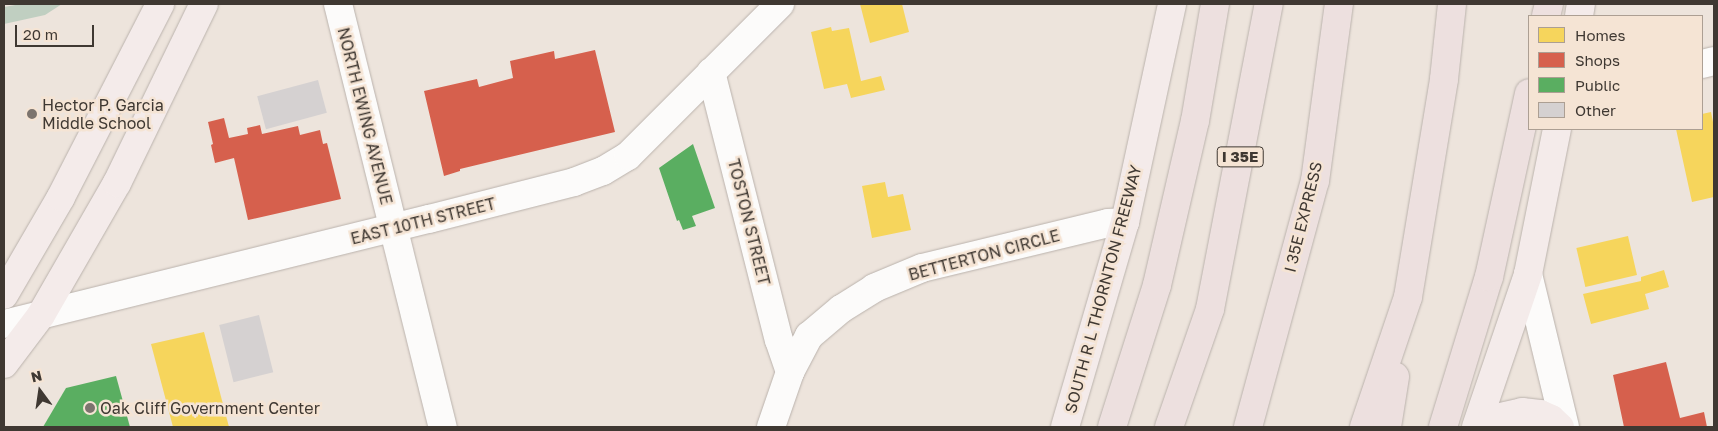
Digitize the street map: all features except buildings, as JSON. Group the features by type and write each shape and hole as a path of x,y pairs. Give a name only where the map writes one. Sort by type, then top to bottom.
{"highway":[{"path":"1112,427 1157,284 1195,121 1215,4"},
{"name":"I 35E","path":"1169,427 1210,309 1270,4"},
{"name":"I 35E EXPRESS","path":"1248,427 1315,181 1339,4"},
{"path":"1387,427 1444,79 1452,4"},
{"path":"1443,427 1489,277 1528,98"},
{"path":"1364,427 1408,297"}],"main road":[{"name":"SOUTH R L THORNTON FREEWAY","path":"1065,427 1125,222 1172,4"},
{"path":"4,295 61,196 158,8 198,15 117,183 40,315 4,364"},
{"path":"1476,427 1528,274 1558,130"},
{"path":"1482,427 1492,418 1522,412 1540,414 1551,419 1560,427"}],"street":[{"name":"NORTH EWING AVENUE","path":"338,4 443,427"},
{"name":"EAST 10TH STREET","path":"4,324 574,182 603,171 628,156 780,4"},
{"name":"TOSTON STREET","path":"711,72 780,340 790,372"},
{"name":"BETTERTON CIRCLE","path":"771,427 790,372 809,336 840,309 874,288 922,268 1108,223 1125,222"},
{"path":"1528,274 1564,427"}],"green space":[{"path":"21,4 62,4 45,15 4,24 4,7"}],"place":[{"name":"Hector P. Garcia Middle School","path":"32,114"},
{"name":"Oak Cliff Government Center","path":"90,408"}]}
